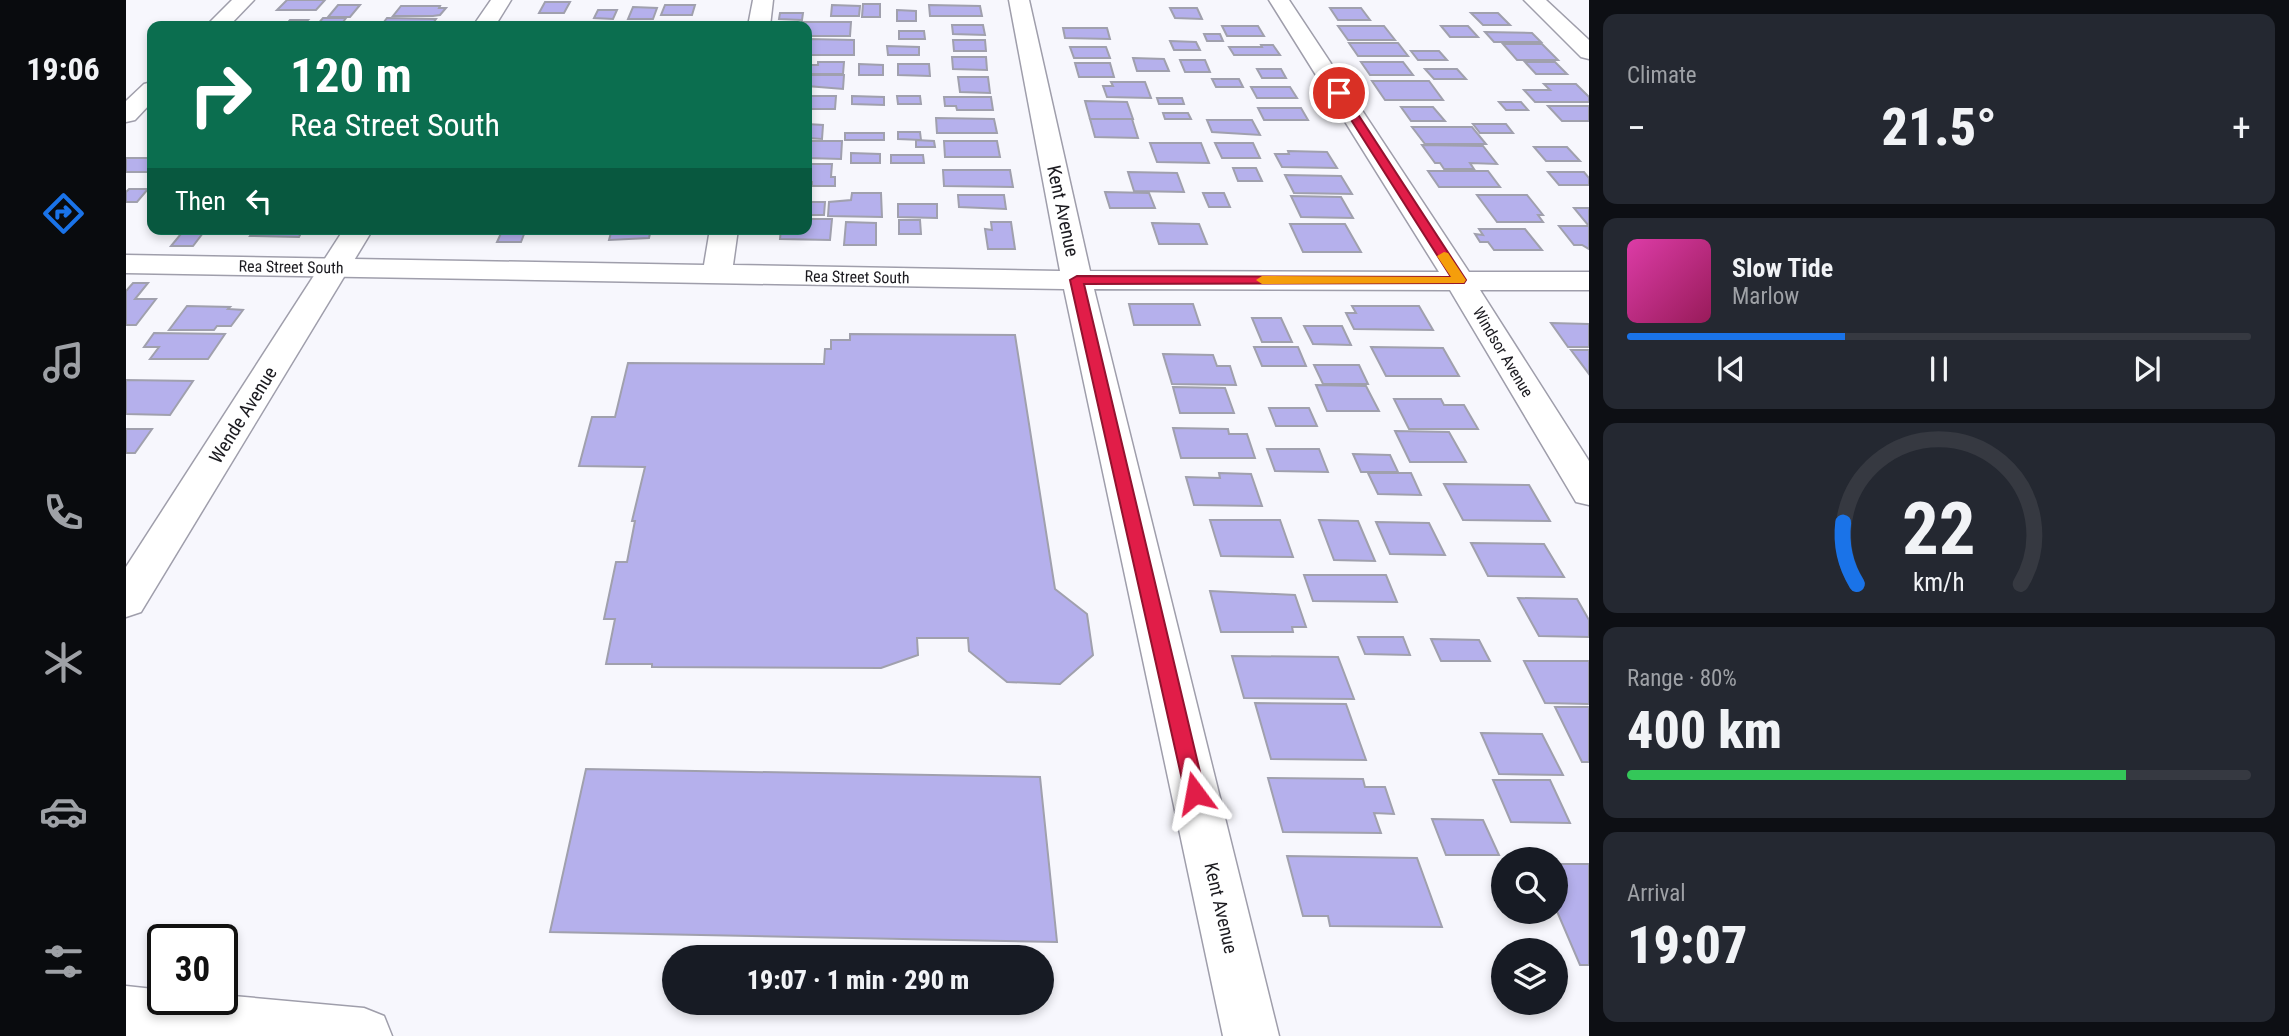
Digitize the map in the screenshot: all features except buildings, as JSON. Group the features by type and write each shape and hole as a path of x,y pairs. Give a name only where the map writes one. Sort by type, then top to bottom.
{"street":[{"path":"222,21 244,0"},
{"path":"487,21 500,0"},
{"path":"760,21 763,0"},
{"name":"Kent Avenue","path":"1019,0 1077,280 1251,1036"},
{"name":"Windsor Avenue","path":"1279,0 1459,280 1589,492"},
{"path":"1534,0 1589,52"},
{"path":"126,115 147,94"},
{"name":"Wende Avenue","path":"126,600 355,235"},
{"path":"717,275 723,235"},
{"name":"Rea Street South","path":"126,264 1077,280 1589,281"},
{"path":"126,1014 365,1036"}],"slow traffic":[{"path":"1262,280 1459,280 1444,256"}],"route":[{"path":"1195,793 1077,280 1459,280 1339,93"}]}
